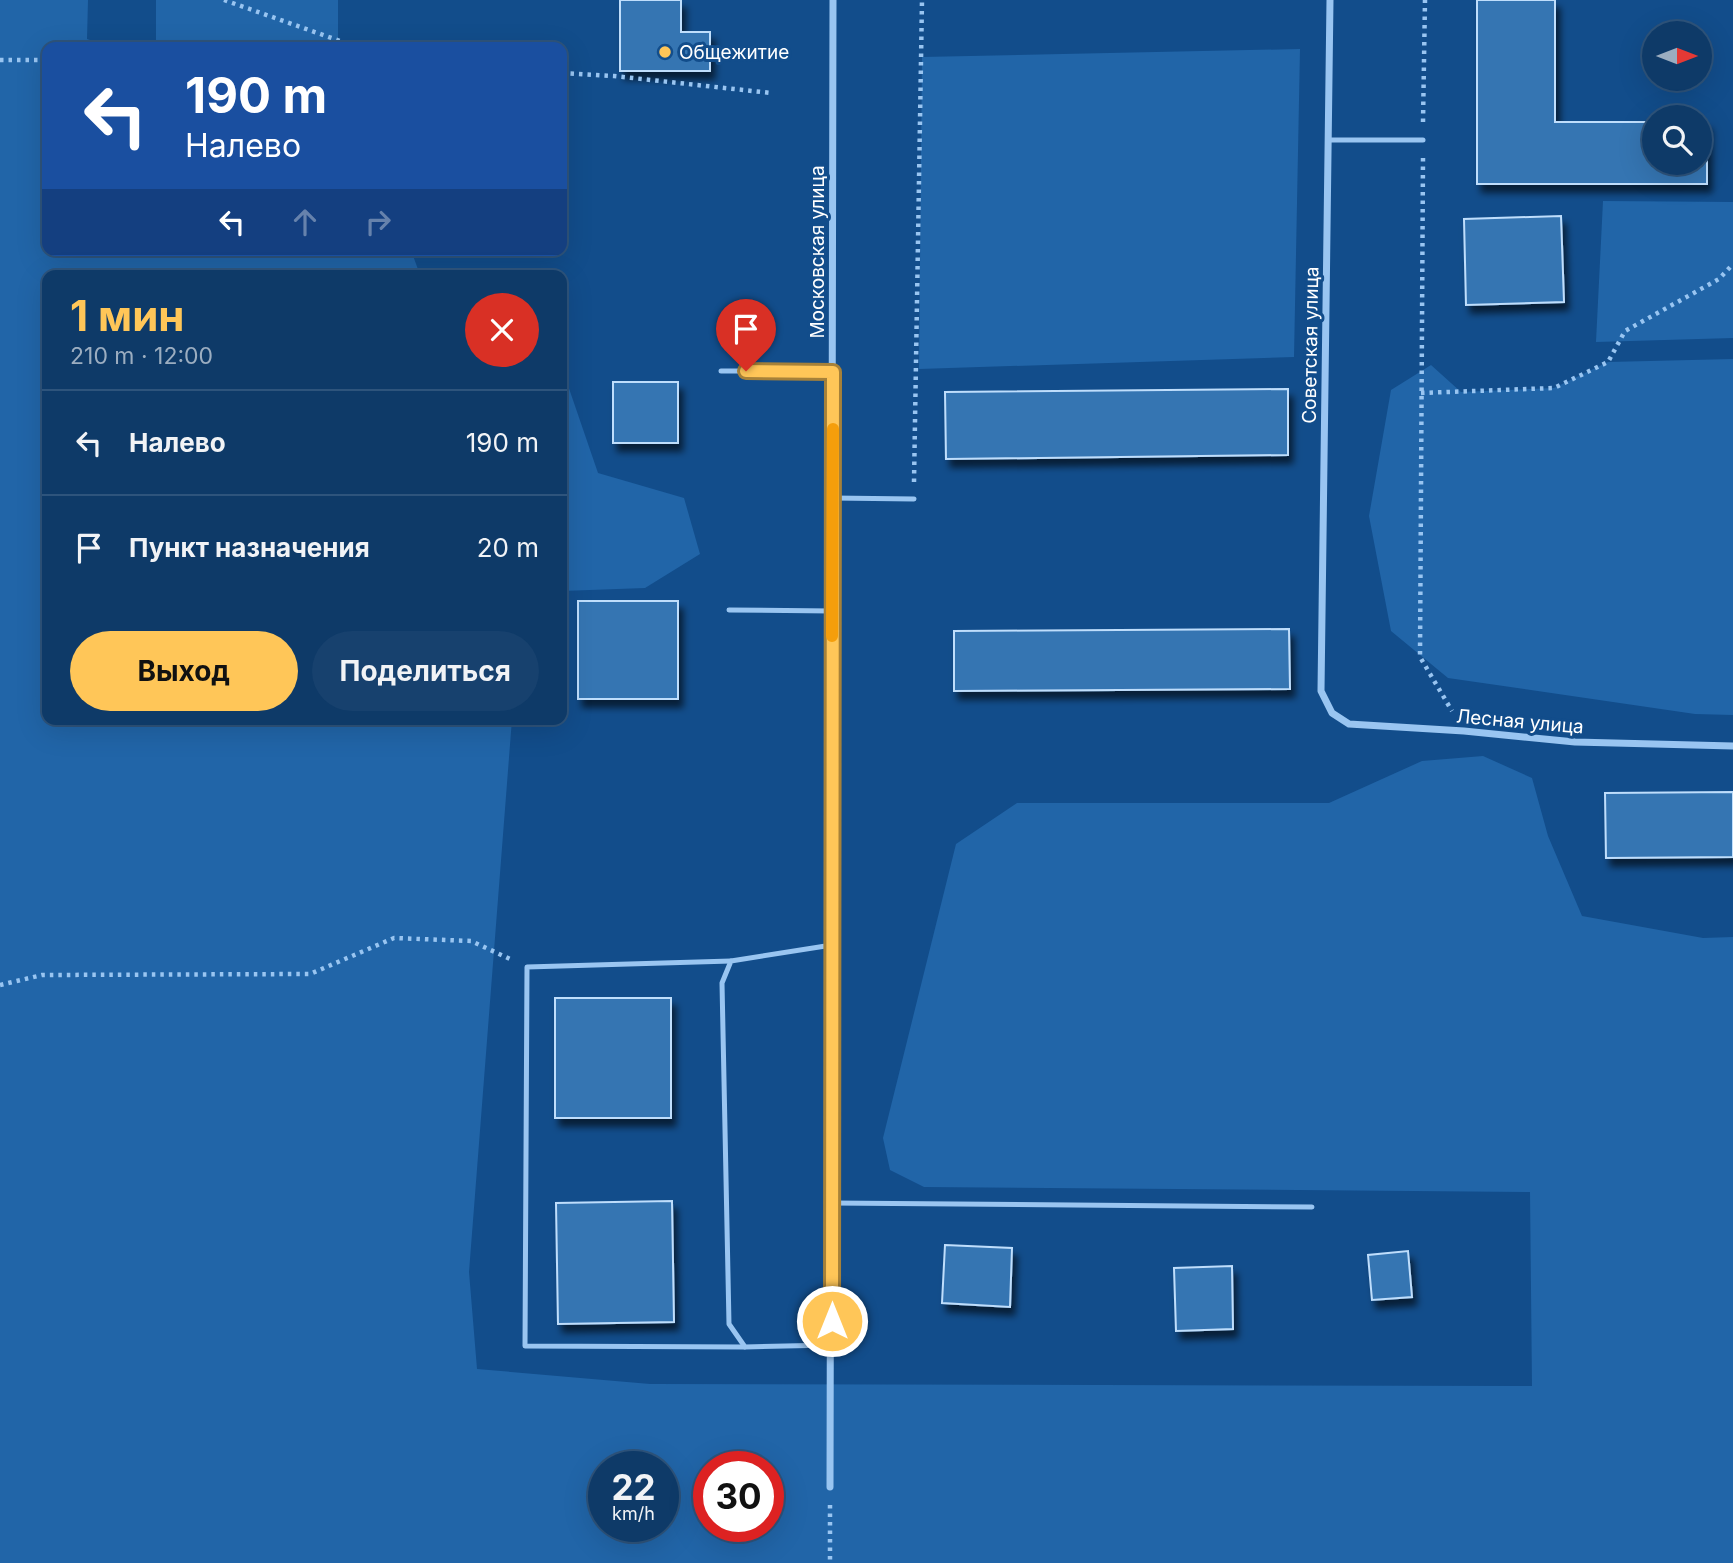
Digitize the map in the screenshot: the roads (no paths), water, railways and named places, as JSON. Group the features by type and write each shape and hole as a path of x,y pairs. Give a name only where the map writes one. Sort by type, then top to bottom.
{"street":[{"name":"Московская улица","path":"830,1487 834,0"},
{"name":"Советская улица","path":"1321,691 1330,0"},
{"name":"Лесная улица","path":"1321,691 1332,713 1349,724 1464,731 1575,742 1733,746"}],"lane":[{"path":"1329,140 1423,140"},
{"path":"721,370 833,372"},
{"path":"833,498 914,499"},
{"path":"729,610 832,611"},
{"path":"832,945 731,961 527,967 525,1346 832,1345"},
{"path":"731,961 722,984 729,1324 745,1347"},
{"path":"832,1203 1312,1208"}],"place":[{"name":"Общежитие","path":"665,52"}]}
